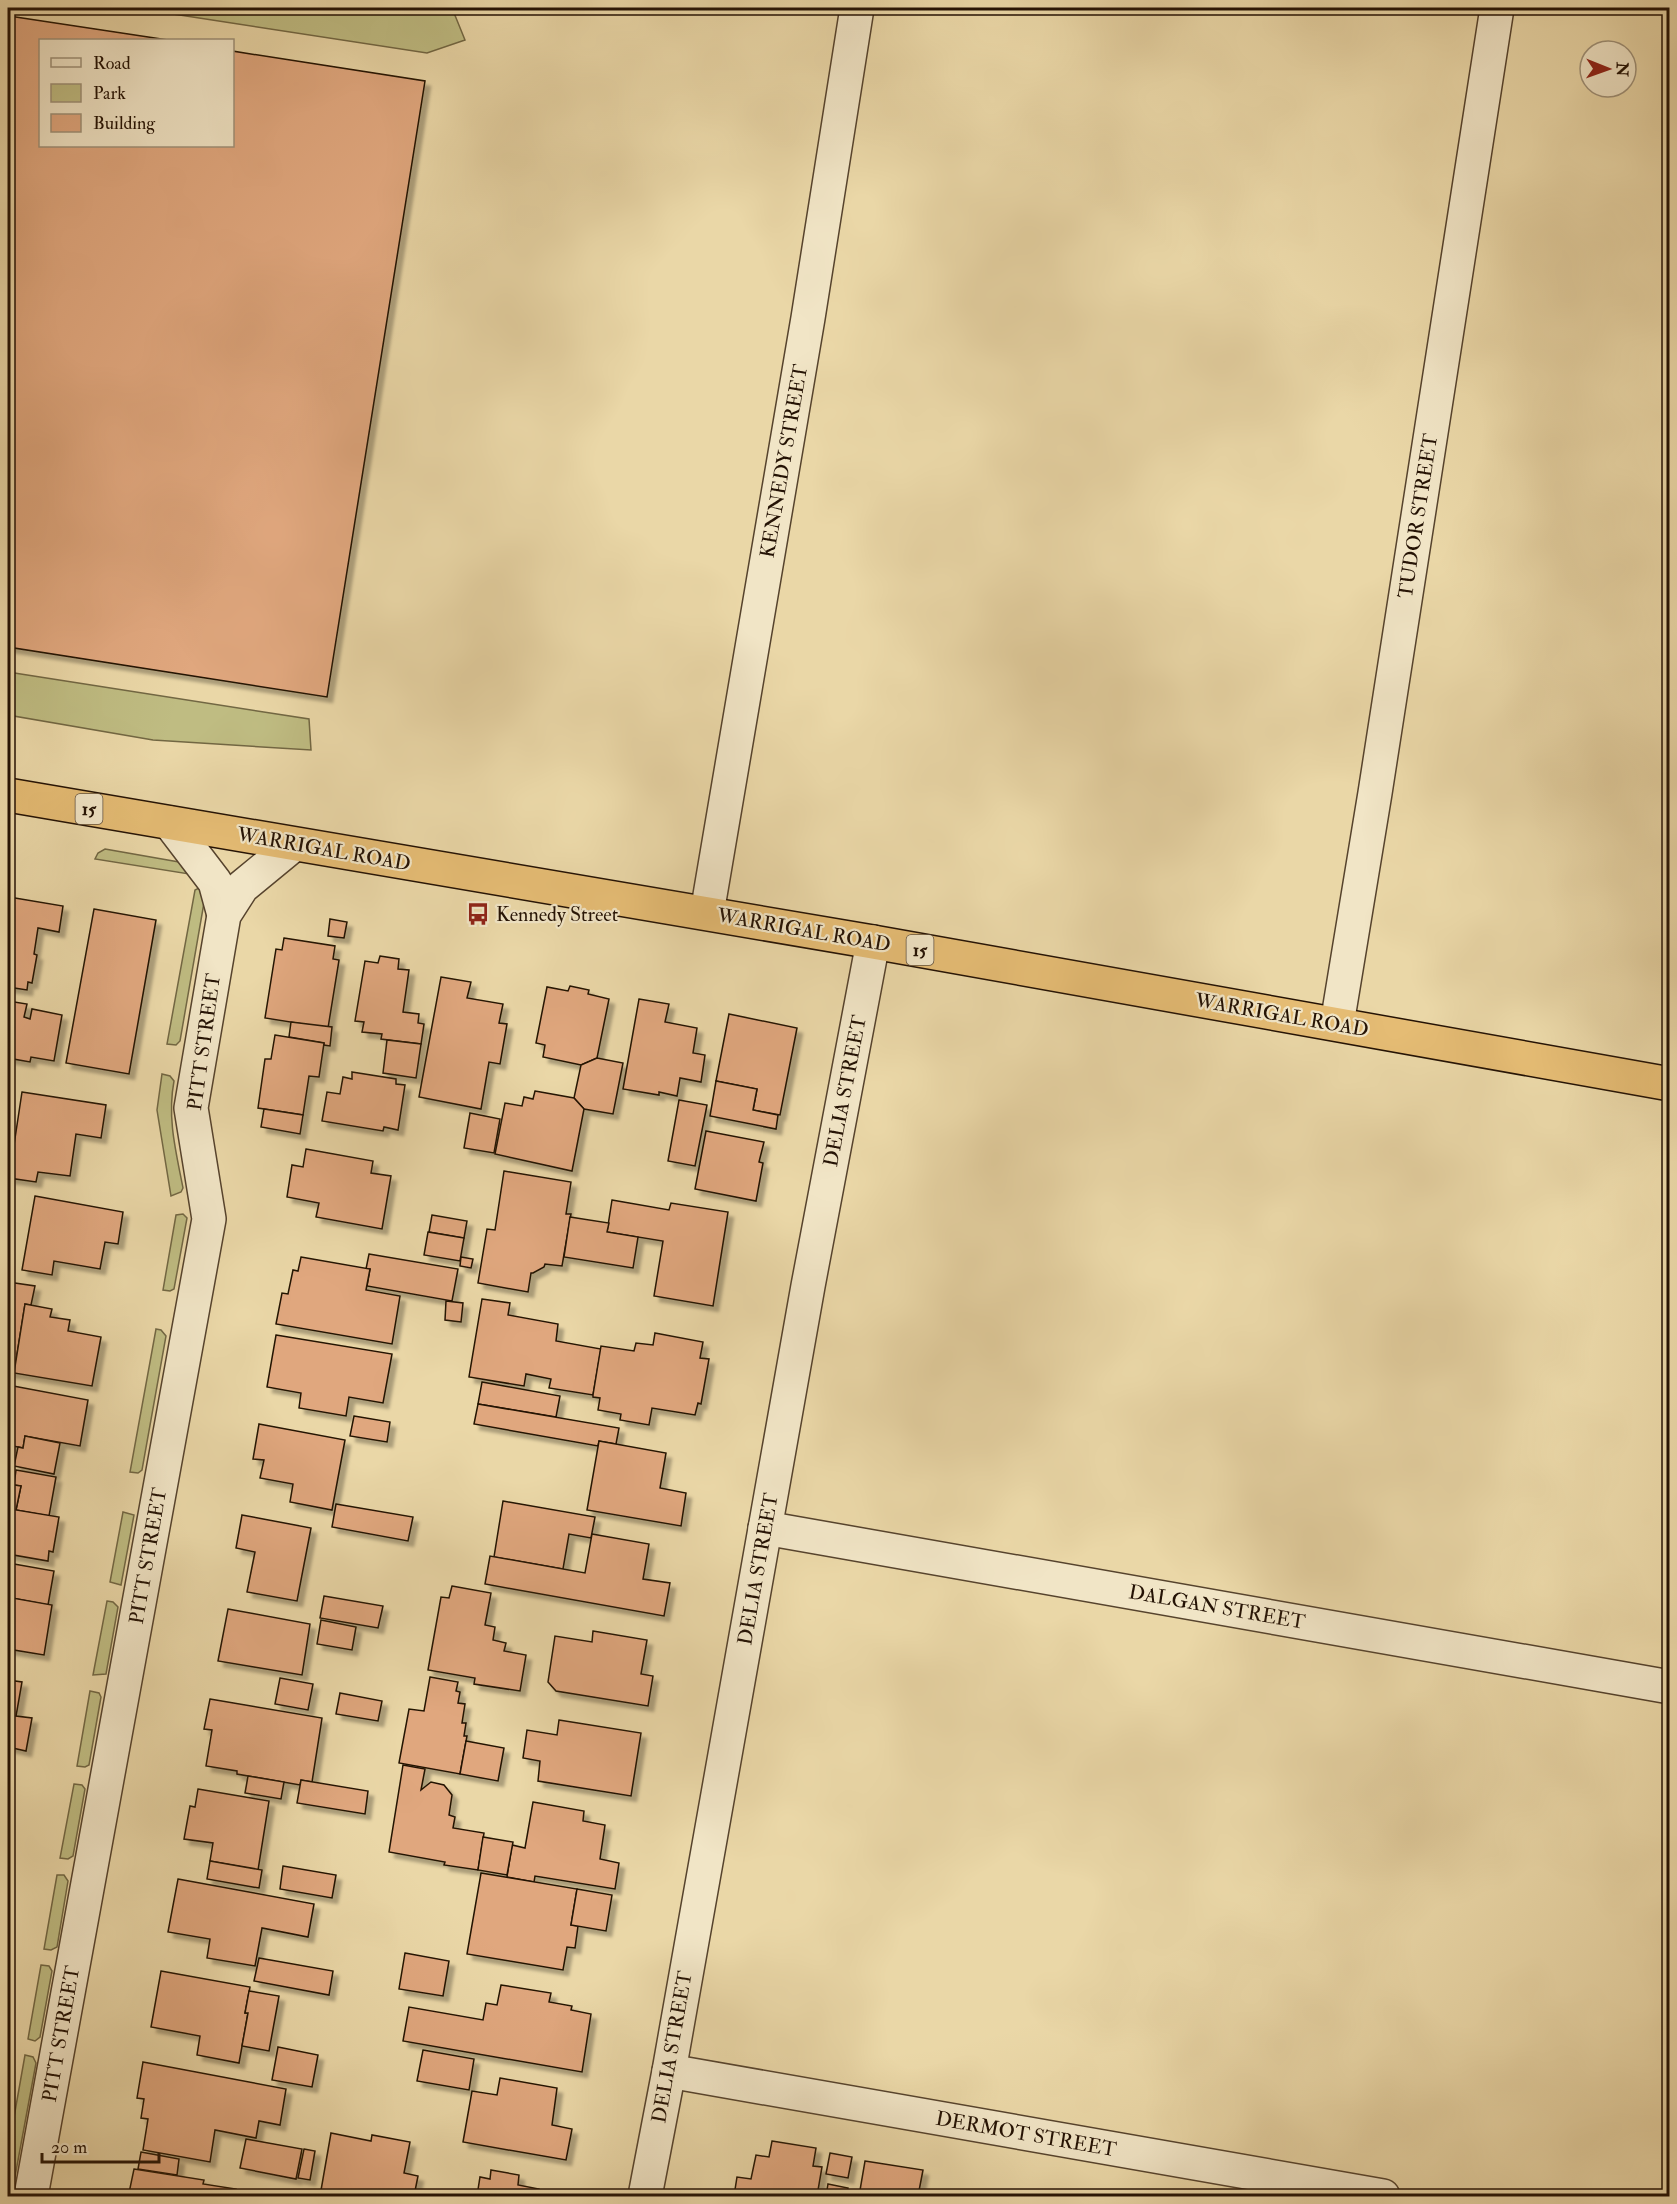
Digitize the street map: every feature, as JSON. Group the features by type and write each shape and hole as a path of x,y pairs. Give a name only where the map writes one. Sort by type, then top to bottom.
{"highway":[{"name":"WARRIGAL ROAD","path":"8,795 873,942 1670,1084"}],"street":[{"name":"KENNEDY STREET","path":"707,914 808,318 857,8"},
{"name":"TUDOR STREET","path":"1337,1024 1497,8"},
{"name":"PITT STREET","path":"170,823 214,882 224,915"},
{"name":"PITT STREET","path":"31,2196 209,1219 190,1108 224,915 242,887 293,845"},
{"name":"DELIA STREET","path":"645,2196 808,1286 873,942"},
{"name":"DALGAN STREET","path":"765,1527 1670,1687"},
{"name":"DERMOT STREET","path":"669,2071 1383,2196"}],"green space":[{"path":"134,8 452,8 465,40 427,53"},
{"path":"8,672 309,719 311,750 153,740 8,715"},
{"path":"105,849 179,862 190,869 189,874 95,859 98,853"},
{"path":"203,886 205,897 180,1041 176,1045 167,1044 195,890"},
{"path":"162,1074 170,1076 174,1081 172,1122 183,1188 181,1192 171,1196 157,1110"},
{"path":"183,1214 187,1218 174,1289 163,1290 176,1215"},
{"path":"156,1329 161,1330 166,1336 142,1470 138,1473 130,1472"},
{"path":"123,1512 134,1515 121,1585 110,1582"},
{"path":"107,1601 113,1602 118,1607 106,1674 93,1675"},
{"path":"90,1691 99,1693 101,1697 89,1765 85,1767 77,1766"},
{"path":"74,1784 82,1785 85,1789 73,1856 68,1859 60,1858"},
{"path":"57,1875 64,1875 68,1881 57,1947 51,1950 44,1949"},
{"path":"41,1965 49,1966 52,1971 40,2037 35,2041 28,2039"},
{"path":"25,2055 33,2057 36,2063 14,2182 8,2184 8,2151"}],"building":[{"path":"9,16 161,39 39,39 39,147 234,147 234,51 425,81 327,697 8,647"},
{"path":"9,897 63,906 59,932 38,928 34,954 37,955 32,983 28,982 27,990 8,987"},
{"path":"94,909 156,920 129,1074 66,1063"},
{"path":"330,919 347,922 344,938 328,936"},
{"path":"284,938 335,946 333,959 339,960 328,1028 265,1018 276,949 282,950"},
{"path":"380,956 399,959 398,969 409,970 403,1012 419,1014 418,1023 424,1024 421,1044 381,1039 382,1034 362,1032 364,1022 355,1021 365,961 378,963"},
{"path":"441,977 471,982 467,998 503,1004 499,1023 507,1024 500,1064 489,1062 481,1109 419,1097"},
{"path":"570,986 589,990 588,994 609,999 597,1058 581,1065 543,1057 545,1045 536,1043 547,987 568,991"},
{"path":"639,999 669,1004 665,1022 697,1028 693,1053 705,1055 701,1082 680,1078 677,1096 623,1089"},
{"path":"8,1001 27,1004 24,1017 30,1019 32,1009 62,1015 54,1061 31,1057 30,1062 8,1058"},
{"path":"729,1014 797,1028 780,1115 753,1110 757,1089 716,1081"},
{"path":"291,1022 332,1027 330,1046 289,1037"},
{"path":"275,1035 324,1043 319,1077 309,1076 303,1115 258,1108 265,1059 271,1059"},
{"path":"387,1040 421,1044 416,1078 383,1073"},
{"path":"597,1058 623,1063 613,1114 584,1109 574,1098 581,1065"},
{"path":"352,1072 396,1079 396,1084 405,1085 398,1130 384,1127 383,1131 322,1121 327,1092 340,1094 343,1077 352,1079"},
{"path":"716,1081 757,1089 753,1110 778,1115 776,1129 710,1116"},
{"path":"535,1091 574,1098 584,1109 572,1171 495,1154 505,1103 522,1106 524,1097 533,1099"},
{"path":"22,1092 106,1105 101,1138 76,1134 70,1176 38,1172 36,1182 9,1178"},
{"path":"679,1100 707,1105 695,1166 668,1161"},
{"path":"264,1109 303,1115 300,1134 261,1127"},
{"path":"470,1113 500,1119 494,1153 464,1148"},
{"path":"706,1131 764,1142 759,1162 763,1163 756,1201 695,1189"},
{"path":"306,1149 373,1161 371,1173 391,1176 382,1229 316,1217 319,1203 287,1197 292,1165 303,1167"},
{"path":"504,1171 571,1182 566,1214 571,1214 562,1266 545,1264 544,1267 531,1273 528,1292 478,1283 487,1229 495,1230"},
{"path":"35,1196 123,1212 118,1244 105,1242 100,1269 54,1261 52,1275 22,1270"},
{"path":"612,1200 669,1210 671,1203 728,1212 713,1306 654,1296 663,1241 607,1232"},
{"path":"432,1215 467,1221 464,1238 429,1232"},
{"path":"570,1217 609,1223 607,1232 638,1237 633,1268 564,1257"},
{"path":"428,1232 464,1238 460,1261 424,1255"},
{"path":"369,1254 458,1269 452,1301 367,1286 370,1269 366,1269"},
{"path":"301,1257 370,1269 366,1290 400,1296 392,1344 276,1324 282,1293 288,1294 293,1270 298,1271"},
{"path":"461,1257 473,1259 471,1268 460,1266"},
{"path":"8,1282 35,1286 31,1305 25,1304 14,1373 8,1372"},
{"path":"482,1299 510,1303 508,1315 558,1324 556,1341 601,1349 593,1395 549,1388 551,1379 526,1374 524,1386 469,1377"},
{"path":"446,1301 463,1303 461,1322 445,1320"},
{"path":"25,1304 52,1309 50,1317 70,1320 68,1331 101,1337 92,1386 14,1373"},
{"path":"655,1333 703,1342 700,1358 709,1359 701,1404 698,1403 695,1415 652,1408 649,1425 620,1420 621,1414 598,1410 600,1398 593,1397 593,1395 601,1346 634,1351 636,1343 653,1345"},
{"path":"276,1335 392,1354 383,1403 349,1397 346,1416 299,1408 301,1393 267,1387"},
{"path":"482,1382 560,1396 556,1417 478,1404"},
{"path":"8,1385 88,1400 80,1446 25,1436 23,1448 8,1445"},
{"path":"478,1404 619,1428 616,1444 599,1441 598,1446 474,1424"},
{"path":"354,1416 390,1422 387,1442 350,1436"},
{"path":"259,1424 345,1440 332,1510 290,1502 293,1484 260,1478 264,1460 253,1459"},
{"path":"25,1436 60,1443 54,1474 14,1466 18,1447 23,1448"},
{"path":"599,1441 666,1453 660,1488 686,1493 681,1526 587,1510"},
{"path":"16,1470 56,1477 49,1516 16,1510 21,1486 14,1485"},
{"path":"8,1484 21,1486 16,1510 59,1517 53,1552 49,1551 48,1561 8,1554"},
{"path":"503,1501 595,1517 591,1538 569,1534 563,1569 494,1557"},
{"path":"336,1504 413,1517 408,1541 332,1527"},
{"path":"242,1515 311,1528 297,1601 247,1592 255,1552 236,1548"},
{"path":"592,1534 649,1544 643,1579 670,1583 664,1616 485,1584 490,1556 585,1573"},
{"path":"14,1564 54,1571 48,1605 12,1598 14,1589 10,1588"},
{"path":"452,1586 491,1593 485,1625 495,1627 493,1640 506,1643 504,1651 526,1655 520,1691 474,1684 475,1678 428,1670 441,1597 449,1598"},
{"path":"8,1588 14,1589 12,1598 52,1605 44,1655 8,1649"},
{"path":"324,1596 383,1606 378,1628 320,1618"},
{"path":"228,1609 310,1624 302,1675 218,1661"},
{"path":"321,1620 356,1627 352,1650 317,1644"},
{"path":"593,1631 647,1640 641,1674 653,1676 648,1706 556,1691 548,1682 555,1636 592,1642"},
{"path":"430,1677 458,1682 456,1691 460,1692 458,1703 465,1704 462,1723 466,1723 464,1736 467,1736 460,1774 399,1763 409,1709 424,1711"},
{"path":"280,1678 313,1684 308,1710 275,1704"},
{"path":"8,1680 22,1682 16,1716 32,1718 26,1751 8,1747"},
{"path":"340,1693 382,1701 378,1721 336,1714"},
{"path":"210,1699 322,1718 312,1782 301,1780 300,1785 206,1766 212,1730 204,1729"},
{"path":"559,1720 641,1733 631,1796 538,1781 540,1761 523,1758 527,1730 557,1735"},
{"path":"466,1741 504,1748 498,1781 460,1774"},
{"path":"403,1765 425,1769 421,1790 431,1782 444,1785 452,1795 449,1815 455,1817 453,1828 484,1833 478,1870 444,1865 445,1862 389,1852"},
{"path":"248,1776 284,1782 281,1799 245,1793"},
{"path":"301,1780 368,1791 365,1814 297,1803"},
{"path":"198,1789 269,1801 258,1870 210,1861 213,1843 184,1839 190,1806 195,1807"},
{"path":"533,1802 584,1811 583,1821 605,1825 600,1859 619,1863 615,1889 535,1876 534,1882 507,1877 512,1845 525,1848"},
{"path":"483,1837 513,1842 507,1875 478,1870"},
{"path":"210,1861 262,1870 259,1888 207,1879"},
{"path":"283,1866 336,1875 332,1898 280,1889"},
{"path":"481,1873 577,1889 571,1925 578,1926 575,1948 567,1947 563,1970 467,1954"},
{"path":"178,1879 314,1904 308,1937 262,1928 255,1966 207,1958 210,1939 168,1932"},
{"path":"577,1889 612,1895 606,1931 571,1925"},
{"path":"405,1953 449,1961 443,1996 399,1989"},
{"path":"259,1958 333,1971 329,1995 254,1981"},
{"path":"161,1971 250,1987 239,2063 197,2055 200,2036 151,2027"},
{"path":"501,1985 551,1993 549,2002 572,2006 571,2010 591,2014 582,2072 403,2041 409,2007 483,2020 486,2003 497,2005"},
{"path":"249,1991 279,1996 269,2051 242,2046"},
{"path":"278,2047 318,2055 312,2087 272,2080"},
{"path":"423,2050 474,2059 469,2090 417,2081"},
{"path":"143,2062 286,2089 280,2125 259,2121 256,2138 215,2130 210,2162 143,2150 148,2119 141,2118 144,2099 137,2098"},
{"path":"500,2078 557,2088 552,2125 572,2129 566,2160 463,2142 472,2091 497,2095"},
{"path":"331,2133 371,2141 372,2135 410,2142 404,2173 418,2176 414,2196 320,2196"},
{"path":"246,2139 302,2149 296,2179 240,2168"},
{"path":"772,2141 816,2148 813,2166 822,2167 817,2196 734,2196 737,2177 751,2179 756,2155 769,2157"},
{"path":"304,2149 315,2151 310,2180 298,2178"},
{"path":"141,2152 179,2159 177,2175 138,2169"},
{"path":"830,2153 852,2157 848,2178 826,2174"},
{"path":"865,2161 923,2170 918,2196 859,2196"},
{"path":"134,2169 204,2180 203,2184 236,2189 234,2196 123,2196 124,2191 129,2193"},
{"path":"491,2170 519,2175 518,2185 539,2189 538,2196 477,2196 480,2177 490,2179"},
{"path":"828,2184 848,2188 846,2196 826,2196"}],"place":[{"name":"Kennedy Street","path":"478,914"}]}
